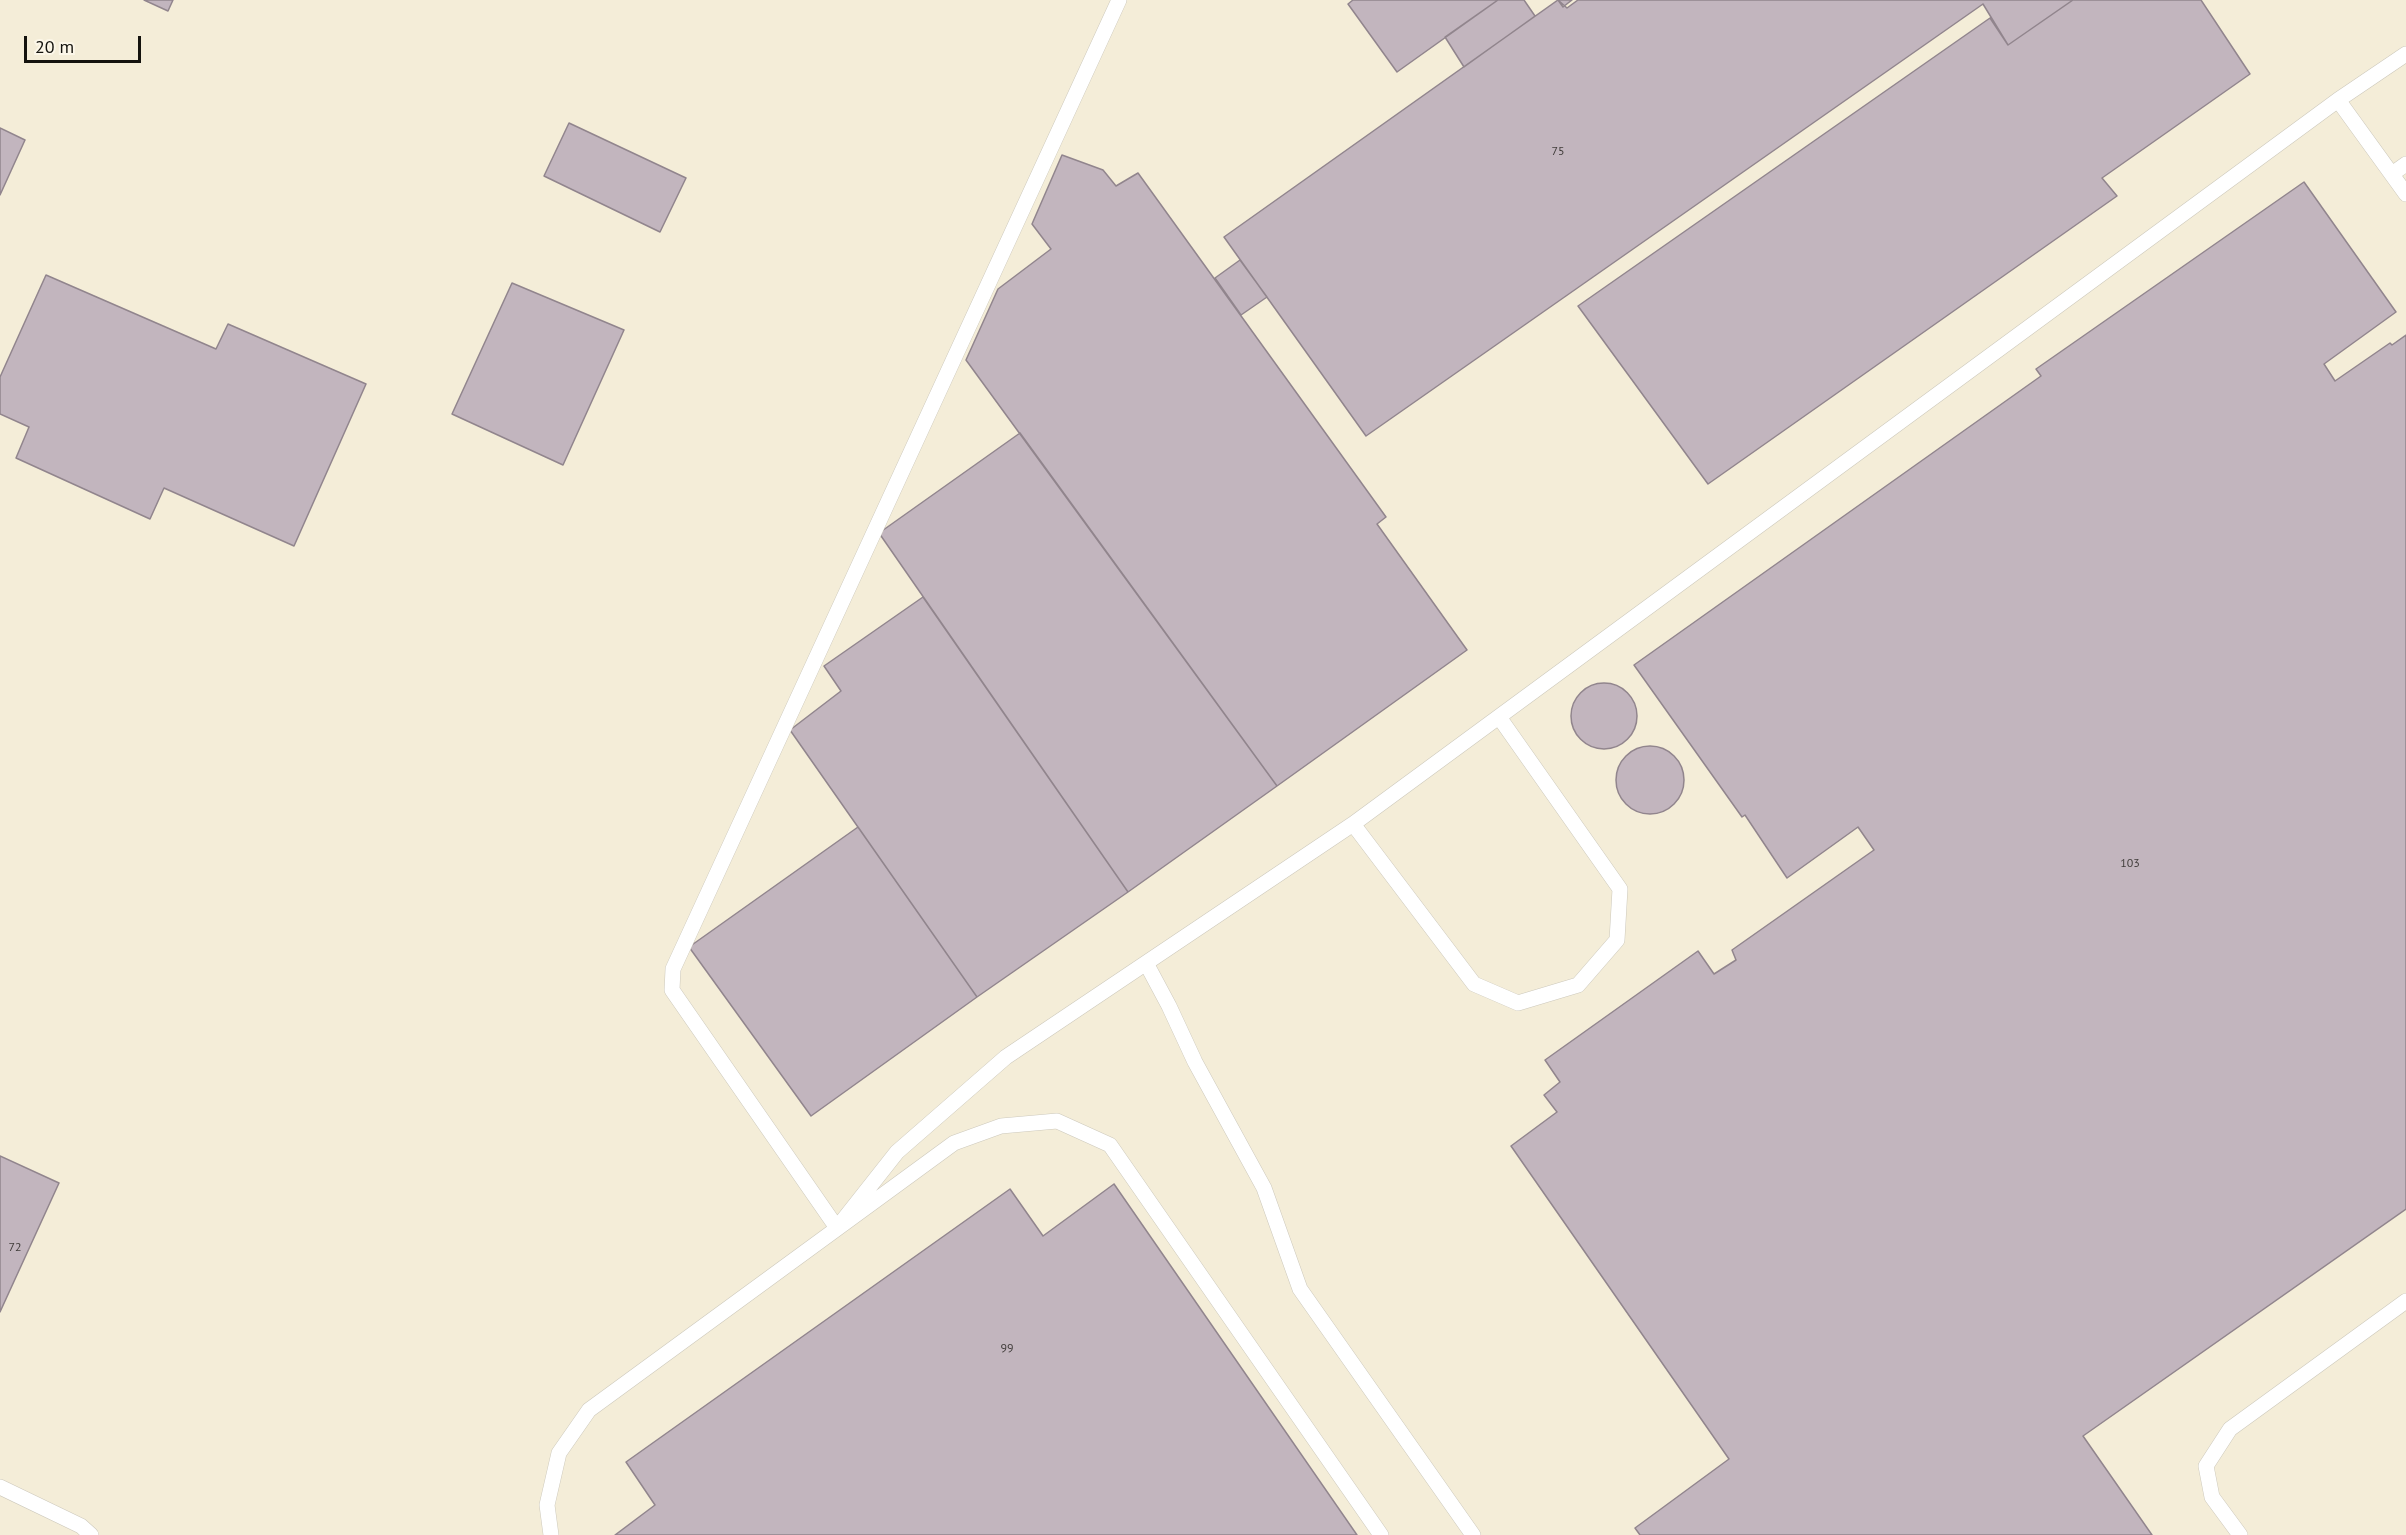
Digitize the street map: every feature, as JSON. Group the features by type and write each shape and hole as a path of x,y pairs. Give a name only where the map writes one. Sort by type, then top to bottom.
{"lane":[{"path":"837,1228 672,990 673,969 1119,0"},
{"path":"837,1228 897,1152 998,1065 1353,824 2338,100 2406,54"},
{"path":"2338,100 2406,194"},
{"path":"2392,174 2406,164"},
{"path":"1353,824 1474,984 1518,1003 1578,985 1617,940 1620,889 1499,717"},
{"path":"1146,963 1195,1062 1264,1188 1300,1290 1473,1535"},
{"path":"551,1535 547,1505 559,1453 589,1410 954,1143 1001,1126 1057,1121 1110,1145 1382,1535"},
{"path":"2241,1535 2212,1497 2206,1466 2230,1429 2406,1300"},
{"path":"0,1487 81,1526 91,1535"}],"shaded area":[{"path":"0,0 2406,0 2406,1535 0,1535"}],"building":[{"path":"144,0 173,0 168,11"},
{"path":"1353,0 1498,0 1397,72 1348,4"},
{"path":"1498,0 1524,0 1535,16 1464,67 1445,37"},
{"path":"1558,0 1567,8 1578,0 2073,0 2008,45 1983,4 1366,436 1224,237"},
{"path":"1558,0 1572,0 1563,7"},
{"path":"2073,0 2201,0 2250,74 2102,178 2117,196 1708,484 1578,306 1990,18 2008,45"},
{"path":"569,123 686,178 660,232 544,176"},
{"path":"0,128 25,140 0,195"},
{"path":"1062,155 1103,170 1116,186 1138,173 1386,517 1377,524 1467,650 1277,786 966,360 998,289 1051,249 1032,224"},
{"path":"2304,182 2396,312 2324,364 2335,381 2390,343 2392,345 2406,335 2406,1209 2083,1436 2152,1535 1640,1535 1635,1528 1729,1459 1511,1146 1557,1112 1544,1095 1560,1082 1545,1060 1698,951 1714,974 1736,960 1732,950 1874,850 1858,827 1787,878 1745,815 1742,817 1634,665 2041,376 2036,369"},
{"path":"1240,260 1267,297 1241,315 1215,278"},
{"path":"46,275 216,349 228,324 366,384 294,546 164,488 150,519 16,458 29,427 0,414 0,377"},
{"path":"512,283 624,330 563,465 452,414"},
{"path":"1020,433 1277,786 1128,892 879,533"},
{"path":"923,597 1128,892 977,997 790,730 841,691 824,666"},
{"path":"1604,683 1616,686 1627,693 1634,704 1637,716 1634,728 1627,739 1616,746 1604,749 1592,746 1581,739 1574,728 1571,716 1574,704 1581,693 1592,686"},
{"path":"1657,746 1669,752 1678,761 1684,773 1682,793 1674,804 1657,814 1643,814 1626,804 1618,793 1616,773 1626,756 1637,748"},
{"path":"858,827 977,997 811,1116 689,947"},
{"path":"0,1156 59,1183 0,1312"},
{"path":"1114,1184 1357,1535 615,1535 655,1505 626,1462 1010,1189 1043,1236"}]}
